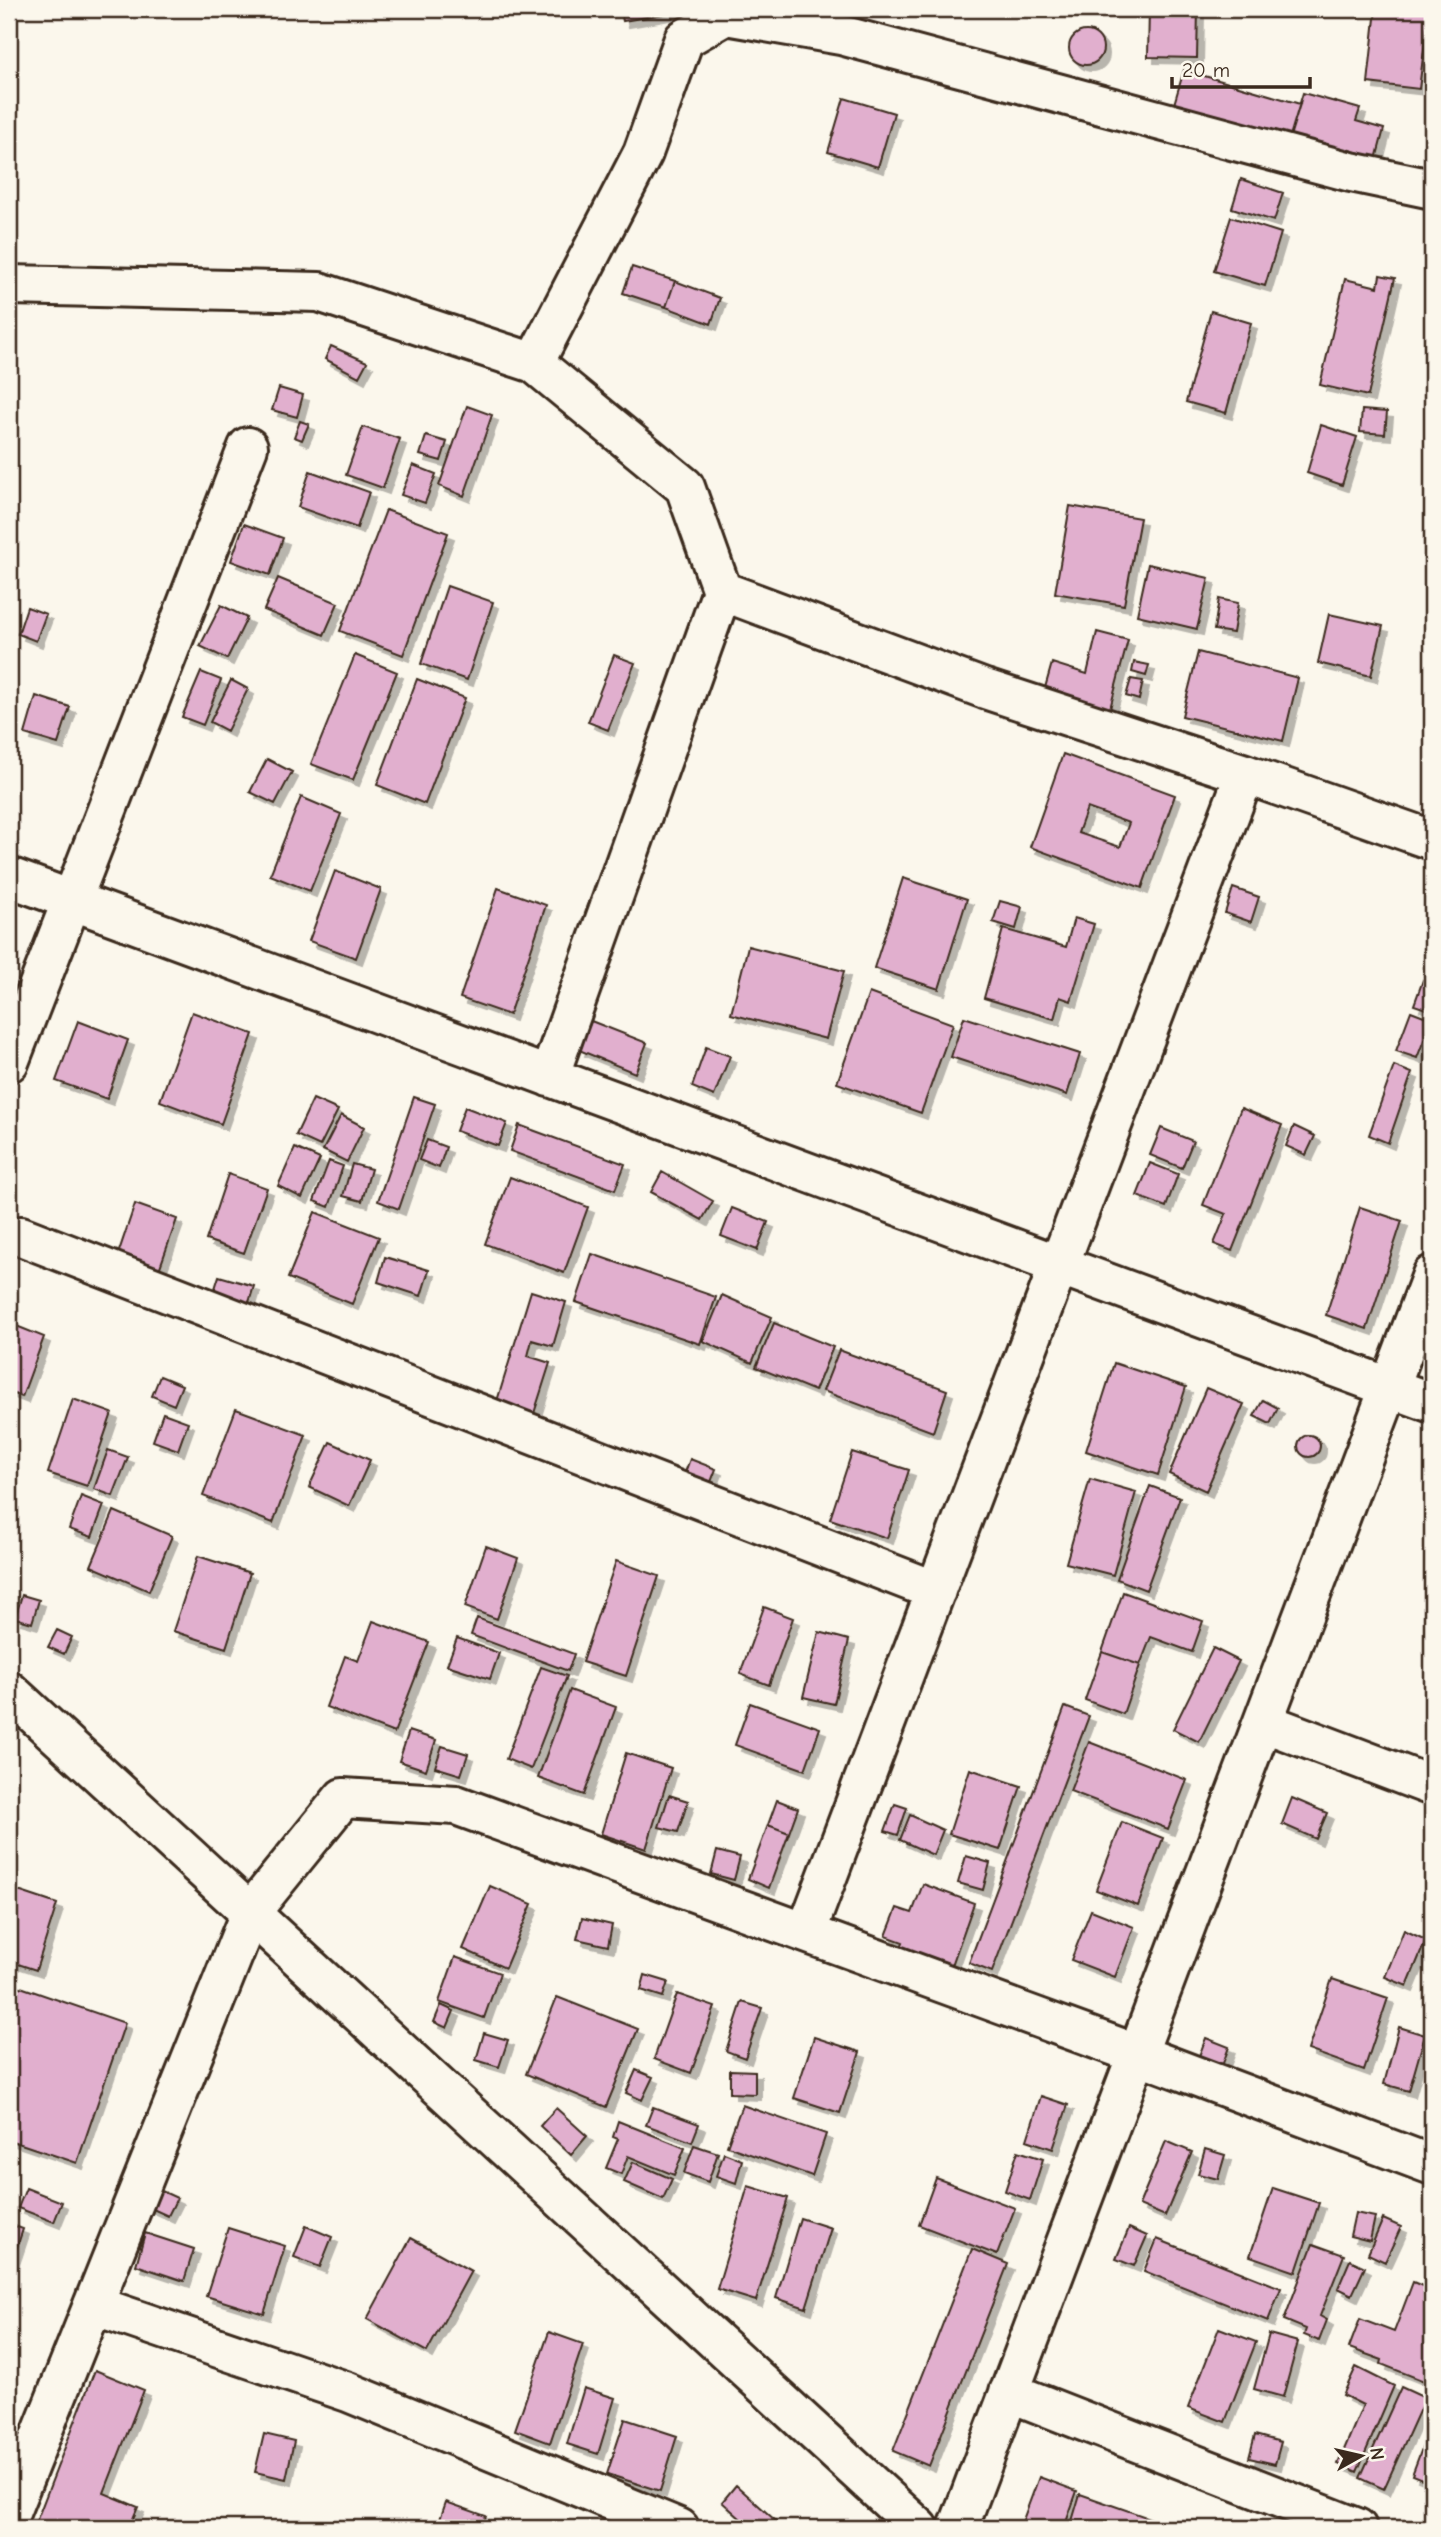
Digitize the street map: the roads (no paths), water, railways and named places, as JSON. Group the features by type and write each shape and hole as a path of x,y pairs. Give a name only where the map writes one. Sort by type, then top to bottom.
{"street":[{"path":"534,363 643,153 684,39 726,15 841,36 1351,172 1432,189"},
{"path":"9,285 319,292 534,363 685,487 722,590 548,1077"},
{"path":"9,1062 74,901 248,447"},
{"path":"722,590 985,689 1245,774 1432,840"},
{"path":"806,1933 1245,774"},
{"path":"9,877 1432,1403"},
{"path":"21,1236 936,1591"},
{"path":"958,2528 1432,1275"},
{"path":"9,1691 919,2528"},
{"path":"1263,1722 1432,1786"},
{"path":"9,2515 250,1913 343,1798 456,1805 1432,2165"},
{"path":"93,2305 348,2392 679,2528"},
{"path":"1009,2392 1357,2528"}]}
